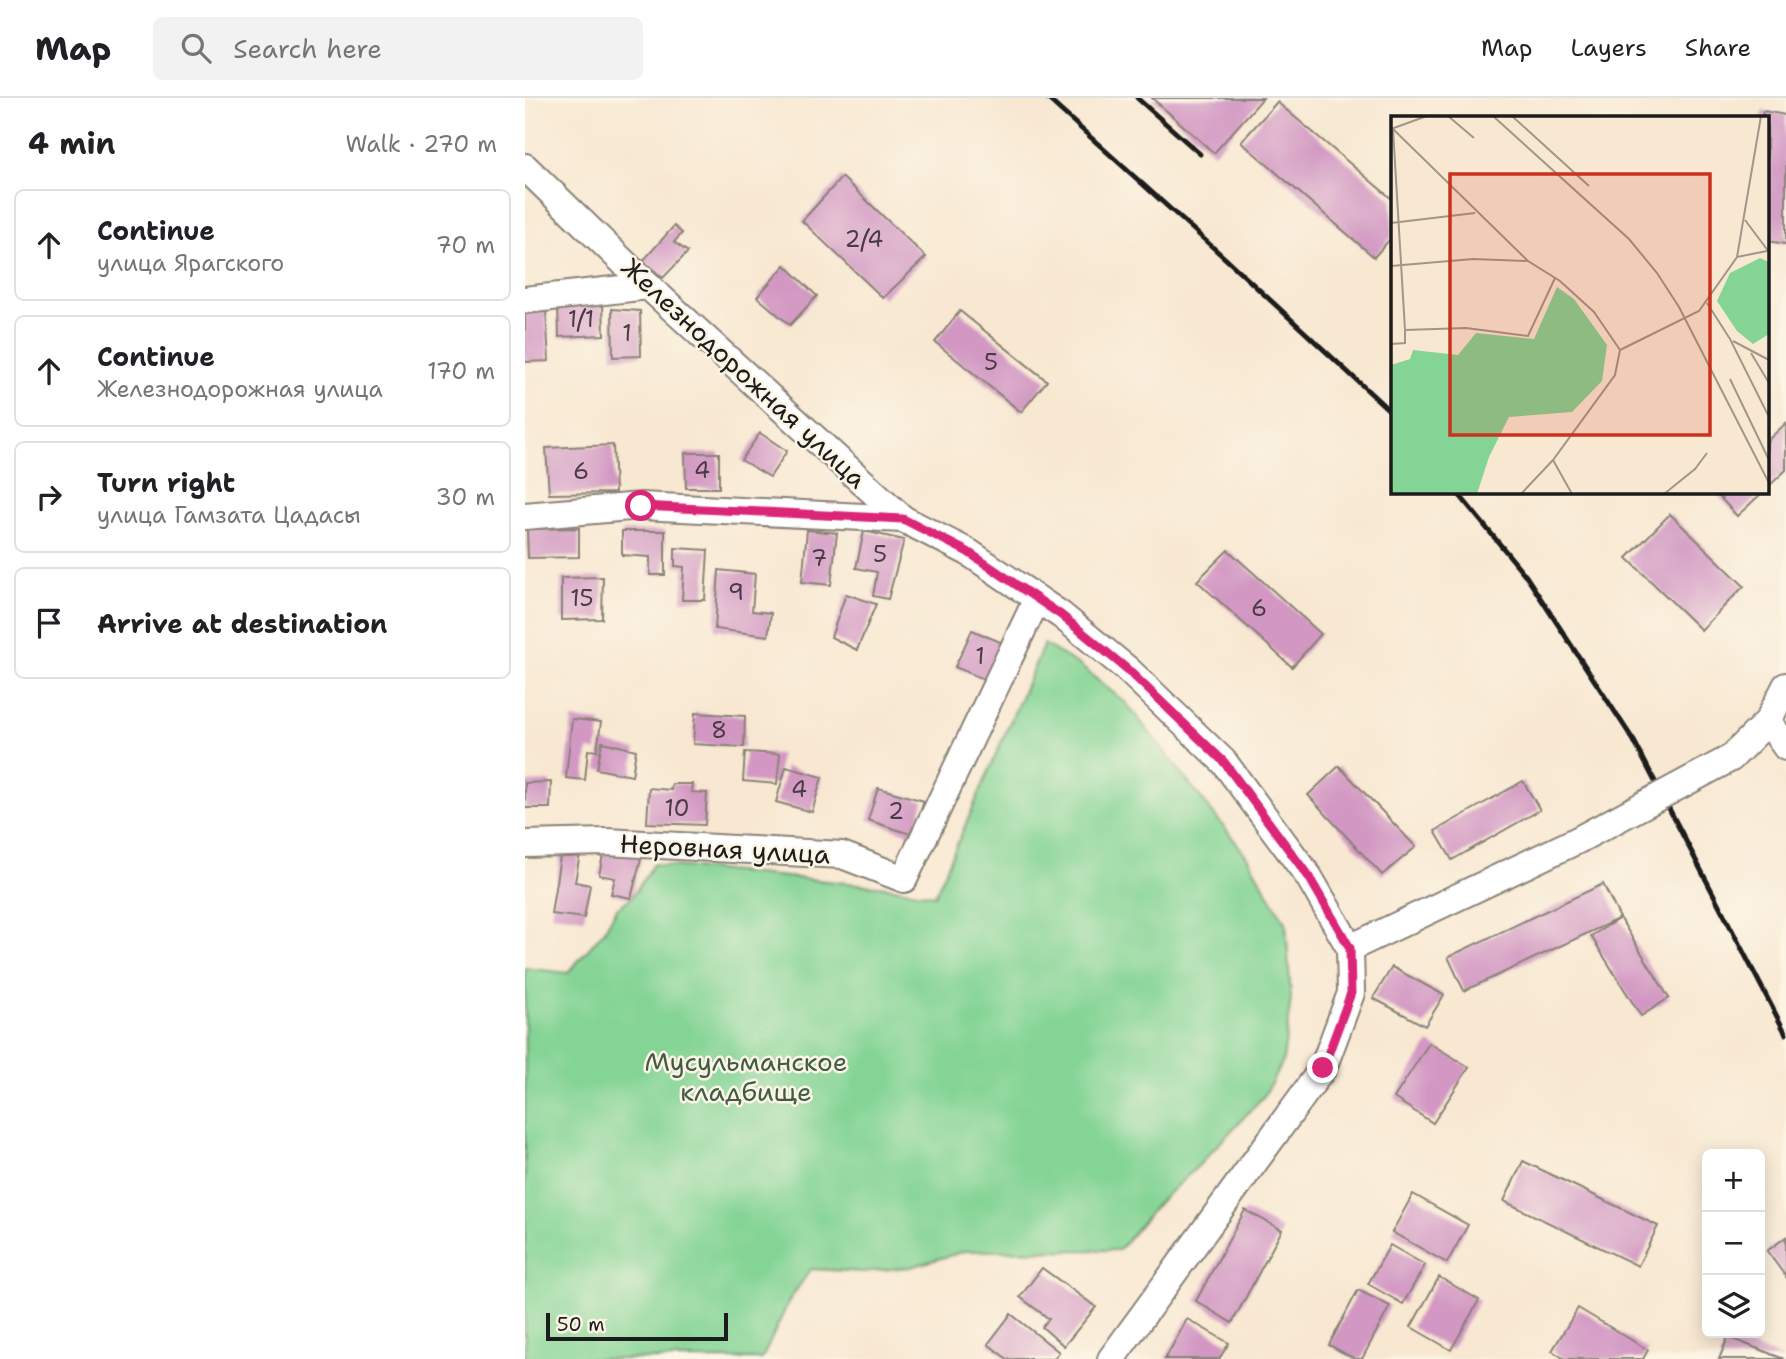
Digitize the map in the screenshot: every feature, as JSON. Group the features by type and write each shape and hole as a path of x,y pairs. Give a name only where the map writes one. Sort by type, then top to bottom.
{"street":[{"name":"Железнодорожная улица","path":"525,167 647,286 903,519 968,552 1061,615 1127,669 1224,762 1309,877 1350,948"},
{"path":"525,300 647,286"},
{"path":"525,516 641,506 903,519"},
{"name":"Неровная улица","path":"525,844 607,842 842,855 904,879 1037,599"},
{"path":"1111,1359 1323,1068 1351,993 1350,948 1578,840 1731,758 1769,721 1786,685"},
{"path":"1769,721 1786,747"}],"green space":[{"name":"Мусульманское кладбище","path":"1044,644 1079,665 1126,703 1246,855 1286,924 1291,999 1283,1061 1264,1096 1198,1166 1159,1202 1119,1250 965,1251 911,1267 863,1272 811,1269 790,1299 762,1359 525,1359 525,968 568,973 604,931 617,908 631,898 654,864 887,887 935,895"}],"building":[{"path":"1152,98 1263,98 1214,153"},
{"path":"1277,102 1391,198 1391,238 1374,257 1241,142"},
{"path":"1763,111 1786,115 1786,244 1769,241 1769,116 1762,116"},
{"path":"842,177 926,257 883,298 802,221"},
{"path":"674,226 682,233 674,242 688,252 663,278 643,261"},
{"path":"785,265 817,296 790,325 757,297"},
{"path":"558,304 603,304 604,335 559,337"},
{"path":"612,309 640,311 641,356 613,357"},
{"path":"546,310 549,361 525,362 525,311"},
{"path":"960,311 1047,381 1021,412 935,342"},
{"path":"1786,423 1786,470 1769,486 1769,439"},
{"path":"760,433 787,451 770,477 741,460"},
{"path":"613,445 615,493 549,494 546,448"},
{"path":"685,453 719,453 719,488 686,488"},
{"path":"1717,494 1761,494 1737,516"},
{"path":"1670,514 1744,586 1701,630 1627,558"},
{"path":"579,528 579,557 528,558 527,529"},
{"path":"807,530 837,533 831,585 802,582"},
{"path":"622,531 665,531 665,575 650,575 650,557 622,555"},
{"path":"864,531 904,540 888,599 873,596 877,572 856,568"},
{"path":"675,548 708,550 705,600 682,600 684,567 675,566"},
{"path":"1228,550 1321,634 1292,667 1197,581"},
{"path":"719,570 755,574 752,611 771,613 768,636 715,629"},
{"path":"603,577 602,619 561,620 561,578"},
{"path":"846,594 876,604 857,650 831,637"},
{"path":"972,630 1005,644 988,681 955,667"},
{"path":"695,713 745,716 744,747 693,744"},
{"path":"572,719 601,722 597,751 588,750 585,780 566,778"},
{"path":"602,742 636,750 632,776 597,769"},
{"path":"745,752 780,754 777,784 743,781"},
{"path":"1339,766 1416,847 1382,875 1308,795"},
{"path":"786,767 822,777 812,812 776,802"},
{"path":"1523,781 1540,810 1452,860 1435,831"},
{"path":"551,782 550,808 525,808 525,783"},
{"path":"672,784 692,784 691,792 707,793 705,825 647,823 649,788 671,790"},
{"path":"878,788 924,801 913,835 868,820"},
{"path":"581,848 575,882 590,885 584,918 551,914 561,850"},
{"path":"604,850 642,855 631,898 611,894 615,878 599,875"},
{"path":"1603,884 1620,918 1464,991 1448,957"},
{"path":"1620,918 1669,998 1641,1016 1591,936"},
{"path":"1392,967 1444,995 1425,1026 1373,998"},
{"path":"1429,1043 1469,1067 1433,1123 1394,1098"},
{"path":"1523,1161 1658,1226 1638,1266 1504,1201"},
{"path":"1413,1194 1468,1225 1447,1263 1392,1232"},
{"path":"1245,1210 1282,1230 1232,1323 1196,1301"},
{"path":"1786,1237 1786,1277 1767,1251"},
{"path":"1390,1245 1425,1265 1403,1304 1368,1284"},
{"path":"1042,1268 1096,1307 1064,1346 1042,1327 1049,1319 1020,1297"},
{"path":"1439,1277 1479,1300 1451,1350 1411,1327"},
{"path":"1358,1290 1390,1306 1362,1359 1355,1359 1329,1345"},
{"path":"1578,1308 1648,1350 1643,1359 1565,1359 1552,1351"},
{"path":"1011,1314 1059,1352 1054,1359 1007,1359 988,1344"},
{"path":"1187,1319 1229,1343 1219,1359 1165,1359"},
{"path":"1728,1338 1731,1338 1784,1359 1719,1359"}],"railway":[{"path":"1047,98 1391,412"},
{"path":"1137,98 1200,154"},
{"path":"1459,494 1526,576 1634,741 1786,1034"}],"route":[{"path":"641,506 903,519 968,552 1061,615 1127,669 1224,762 1309,877 1350,948 1351,993 1323,1068"}]}
